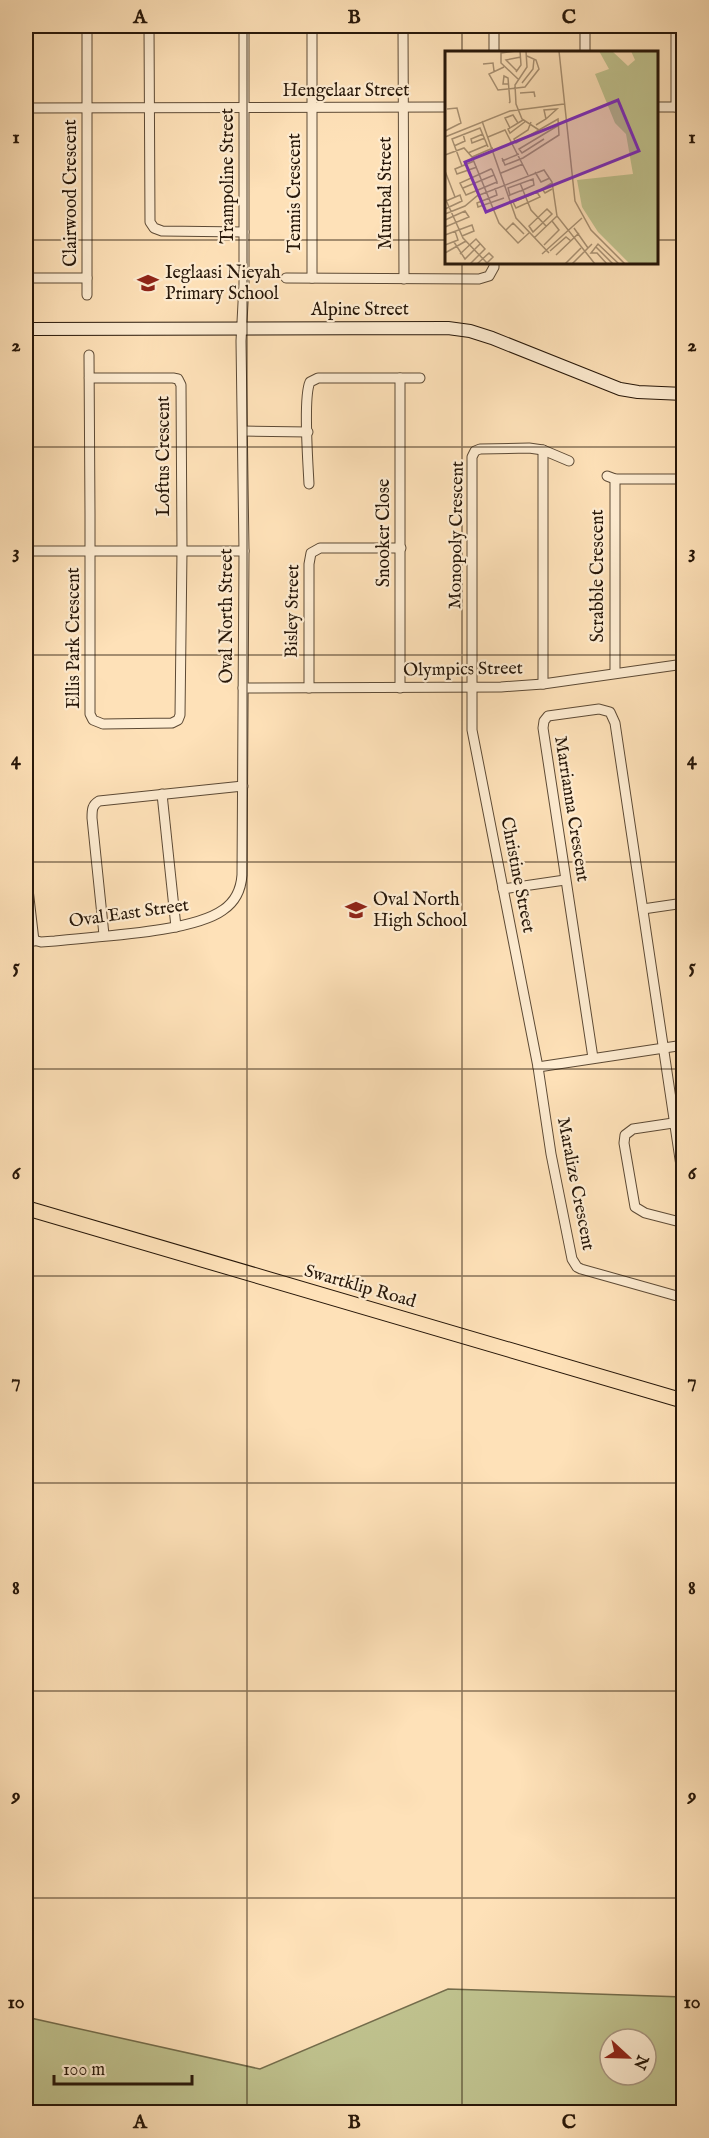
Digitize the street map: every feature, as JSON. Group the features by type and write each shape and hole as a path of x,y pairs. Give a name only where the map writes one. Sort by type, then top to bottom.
{"main road":[{"name":"Swartklip Road","path":"26,1208 684,1401"}],"street":[{"name":"Clairwood Crescent","path":"87,26 87,295"},
{"path":"149,26 150,222 154,228 162,231 244,232"},
{"name":"Trampoline Street","path":"243,327 244,26"},
{"name":"Tennis Crescent","path":"312,26 312,279"},
{"name":"Muurbal Street","path":"403,26 404,279"},
{"path":"494,26 494,51"},
{"path":"585,26 585,51"},
{"path":"658,107 680,107 676,26"},
{"name":"Hengelaar Street","path":"26,108 445,107"},
{"name":"Tennis Crescent","path":"286,278 479,279 489,276 494,264"},
{"name":"Clairwood Crescent","path":"26,278 87,278"},
{"name":"Alpine Street","path":"26,329 243,327 460,330 492,338 620,388 638,392 684,394"},
{"name":"Oval North Street","path":"232,902 238,895 242,880 244,551 241,341 243,327"},
{"path":"89,355 90,550"},
{"name":"Loftus Crescent","path":"89,378 173,378 180,381 182,551"},
{"name":"Snooker Close","path":"400,378 400,688"},
{"path":"309,484 308,390 313,379 420,378"},
{"path":"243,431 308,432"},
{"name":"Monopoly Crescent","path":"472,688 472,457 475,451 480,449 529,448 543,450 569,461"},
{"path":"543,450 543,684"},
{"name":"Scrabble Crescent","path":"615,673 611,478 684,479"},
{"name":"Bisley Street","path":"309,688 309,564 311,553 320,548 401,548"},
{"name":"Ellis Park Crescent","path":"90,550 90,714 93,720 103,724 172,723 179,718 182,551"},
{"path":"26,551 244,551"},
{"name":"Olympics Street","path":"243,688 472,688 543,684 684,664"},
{"name":"Christine Street","path":"472,688 472,730 538,1067"},
{"name":"Marrianna Crescent","path":"593,1058 543,724 551,715 606,710 610,712 615,723 684,1186"},
{"path":"104,935 92,807 99,801 243,786"},
{"path":"162,794 176,927"},
{"path":"26,872 30,940"},
{"path":"503,889 566,880"},
{"name":"Oval East Street","path":"30,940 47,942 176,927 210,918 232,902"},
{"path":"643,909 684,903"},
{"path":"538,1067 684,1045"},
{"name":"Maralize Crescent","path":"538,1067 551,1154 573,1263 581,1269 684,1298"},
{"path":"673,1123 633,1130 625,1136 624,1143 635,1207 645,1213 684,1224"}],"green space":[{"path":"448,1989 683,1997 683,2112 26,2112 26,2017 260,2069"}],"place":[{"name":"Ieglaasi Nieyah Primary School","path":"148,283"},
{"name":"Oval North High School","path":"356,910"}]}
